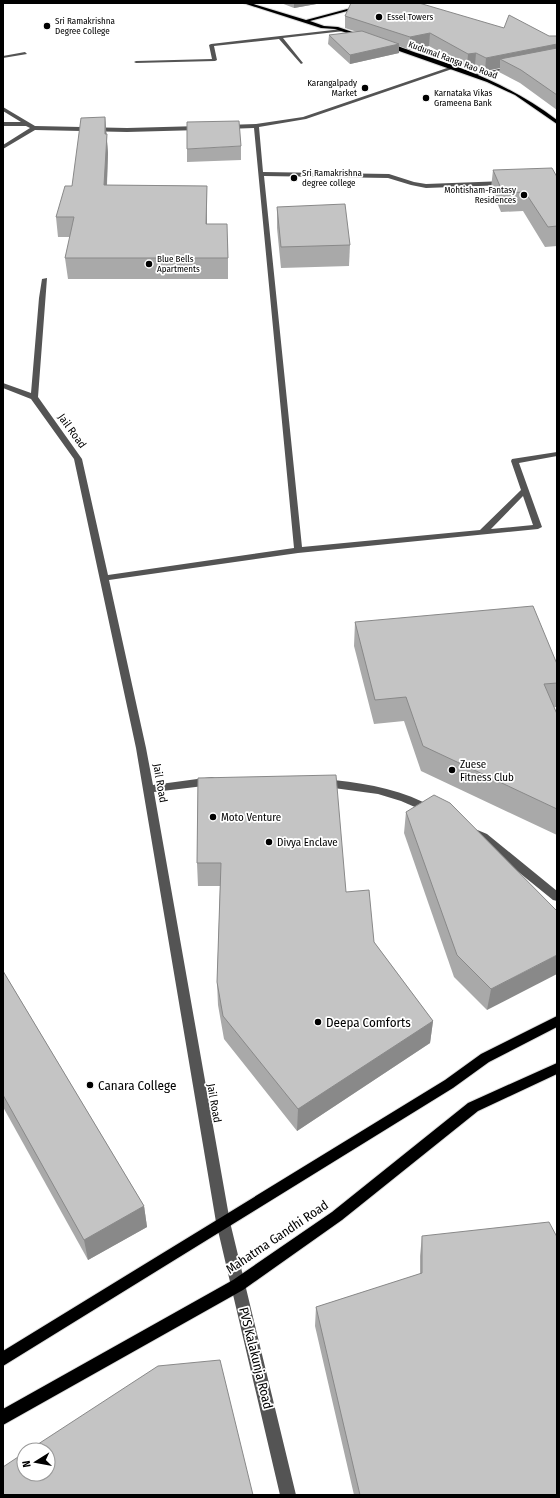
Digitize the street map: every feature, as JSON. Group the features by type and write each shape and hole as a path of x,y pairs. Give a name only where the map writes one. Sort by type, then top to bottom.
{"main road":[{"path":"245,3 323,27 336,28 370,40"},
{"path":"342,6 356,3"},
{"path":"305,21 386,3"},
{"path":"294,17 305,13 334,24 336,28"},
{"name":"Kudumal Ranga Rao Road","path":"384,44 503,87 532,103 557,122"},
{"path":"3,1359 449,1084 485,1058 557,1021"},
{"name":"Mahatma Gandhi Road","path":"3,1417 238,1285 337,1216 473,1107 557,1068"}],"street":[{"path":"136,62 215,60 211,45 342,30"},
{"path":"280,38 301,63"},
{"path":"3,56 25,53"},
{"path":"473,75 519,66"},
{"path":"218,128 256,126 304,118 453,68"},
{"path":"3,109 34,128 127,130 210,128"},
{"path":"3,124 27,124"},
{"path":"256,126 298,550"},
{"path":"3,147 34,128"},
{"path":"260,174 389,176 413,184 426,186 512,183"},
{"path":"3,385 34,397 42,298 45,279"},
{"name":"Jail Road","path":"34,397 78,459 149,789 223,1222"},
{"path":"104,578 298,550 538,527 515,461 557,454"},
{"path":"483,532 525,490"},
{"path":"149,789 221,780"},
{"path":"312,782 372,788 416,802 443,816"},
{"path":"463,826 483,837 557,897"},
{"name":"PVS Kalakunja Road","path":"223,1222 288,1495"}],"building":[{"path":"351,3 419,3 504,28 509,15 549,36 557,36 557,44 486,58 476,53 468,54 430,33 410,37 345,16"},
{"path":"362,31 399,44 350,55 329,35"},
{"path":"557,48 557,95 521,70 500,59"},
{"path":"105,117 105,134 107,134 104,185 207,186 206,224 227,224 228,258 65,258 74,217 56,217 65,186 72,186 81,118"},
{"path":"239,121 241,146 187,149 187,122"},
{"path":"552,168 557,177 557,226 548,227 525,192 503,193 493,170"},
{"path":"345,204 350,245 281,247 277,207"},
{"path":"533,606 557,664 557,683 544,684 557,714 557,809 423,746 406,697 375,700 355,622"},
{"path":"336,775 346,892 369,890 374,942 433,1021 298,1109 223,1016 217,982 221,863 197,863 198,778"},
{"path":"434,795 450,803 557,911 557,955 491,989 457,955 406,812"},
{"path":"3,971 144,1206 84,1240 3,1095"},
{"path":"549,1222 557,1237 557,1495 360,1495 316,1307 422,1273 422,1236"},
{"path":"220,1360 253,1495 3,1495 3,1467 16,1458 16,1482 56,1482 56,1442 41,1442 158,1366"}],"place":[{"name":"Essel Towers","path":"379,17"},
{"name":"Sri Ramakrishna Degree College","path":"47,26"},
{"name":"Karangalpady Market","path":"365,88"},
{"name":"Karnataka Vikas Grameena Bank","path":"426,98"},
{"name":"Sri Ramakrishna degree college","path":"294,178"},
{"name":"Mohtisham-Fantasy Residences","path":"524,195"},
{"name":"Blue Bells Apartments","path":"149,264"},
{"name":"Zuese Fitness Club","path":"452,770"},
{"name":"Moto Venture","path":"213,817"},
{"name":"Divya Enclave","path":"269,842"},
{"name":"Deepa Comforts","path":"318,1022"},
{"name":"Canara College","path":"90,1085"}]}
